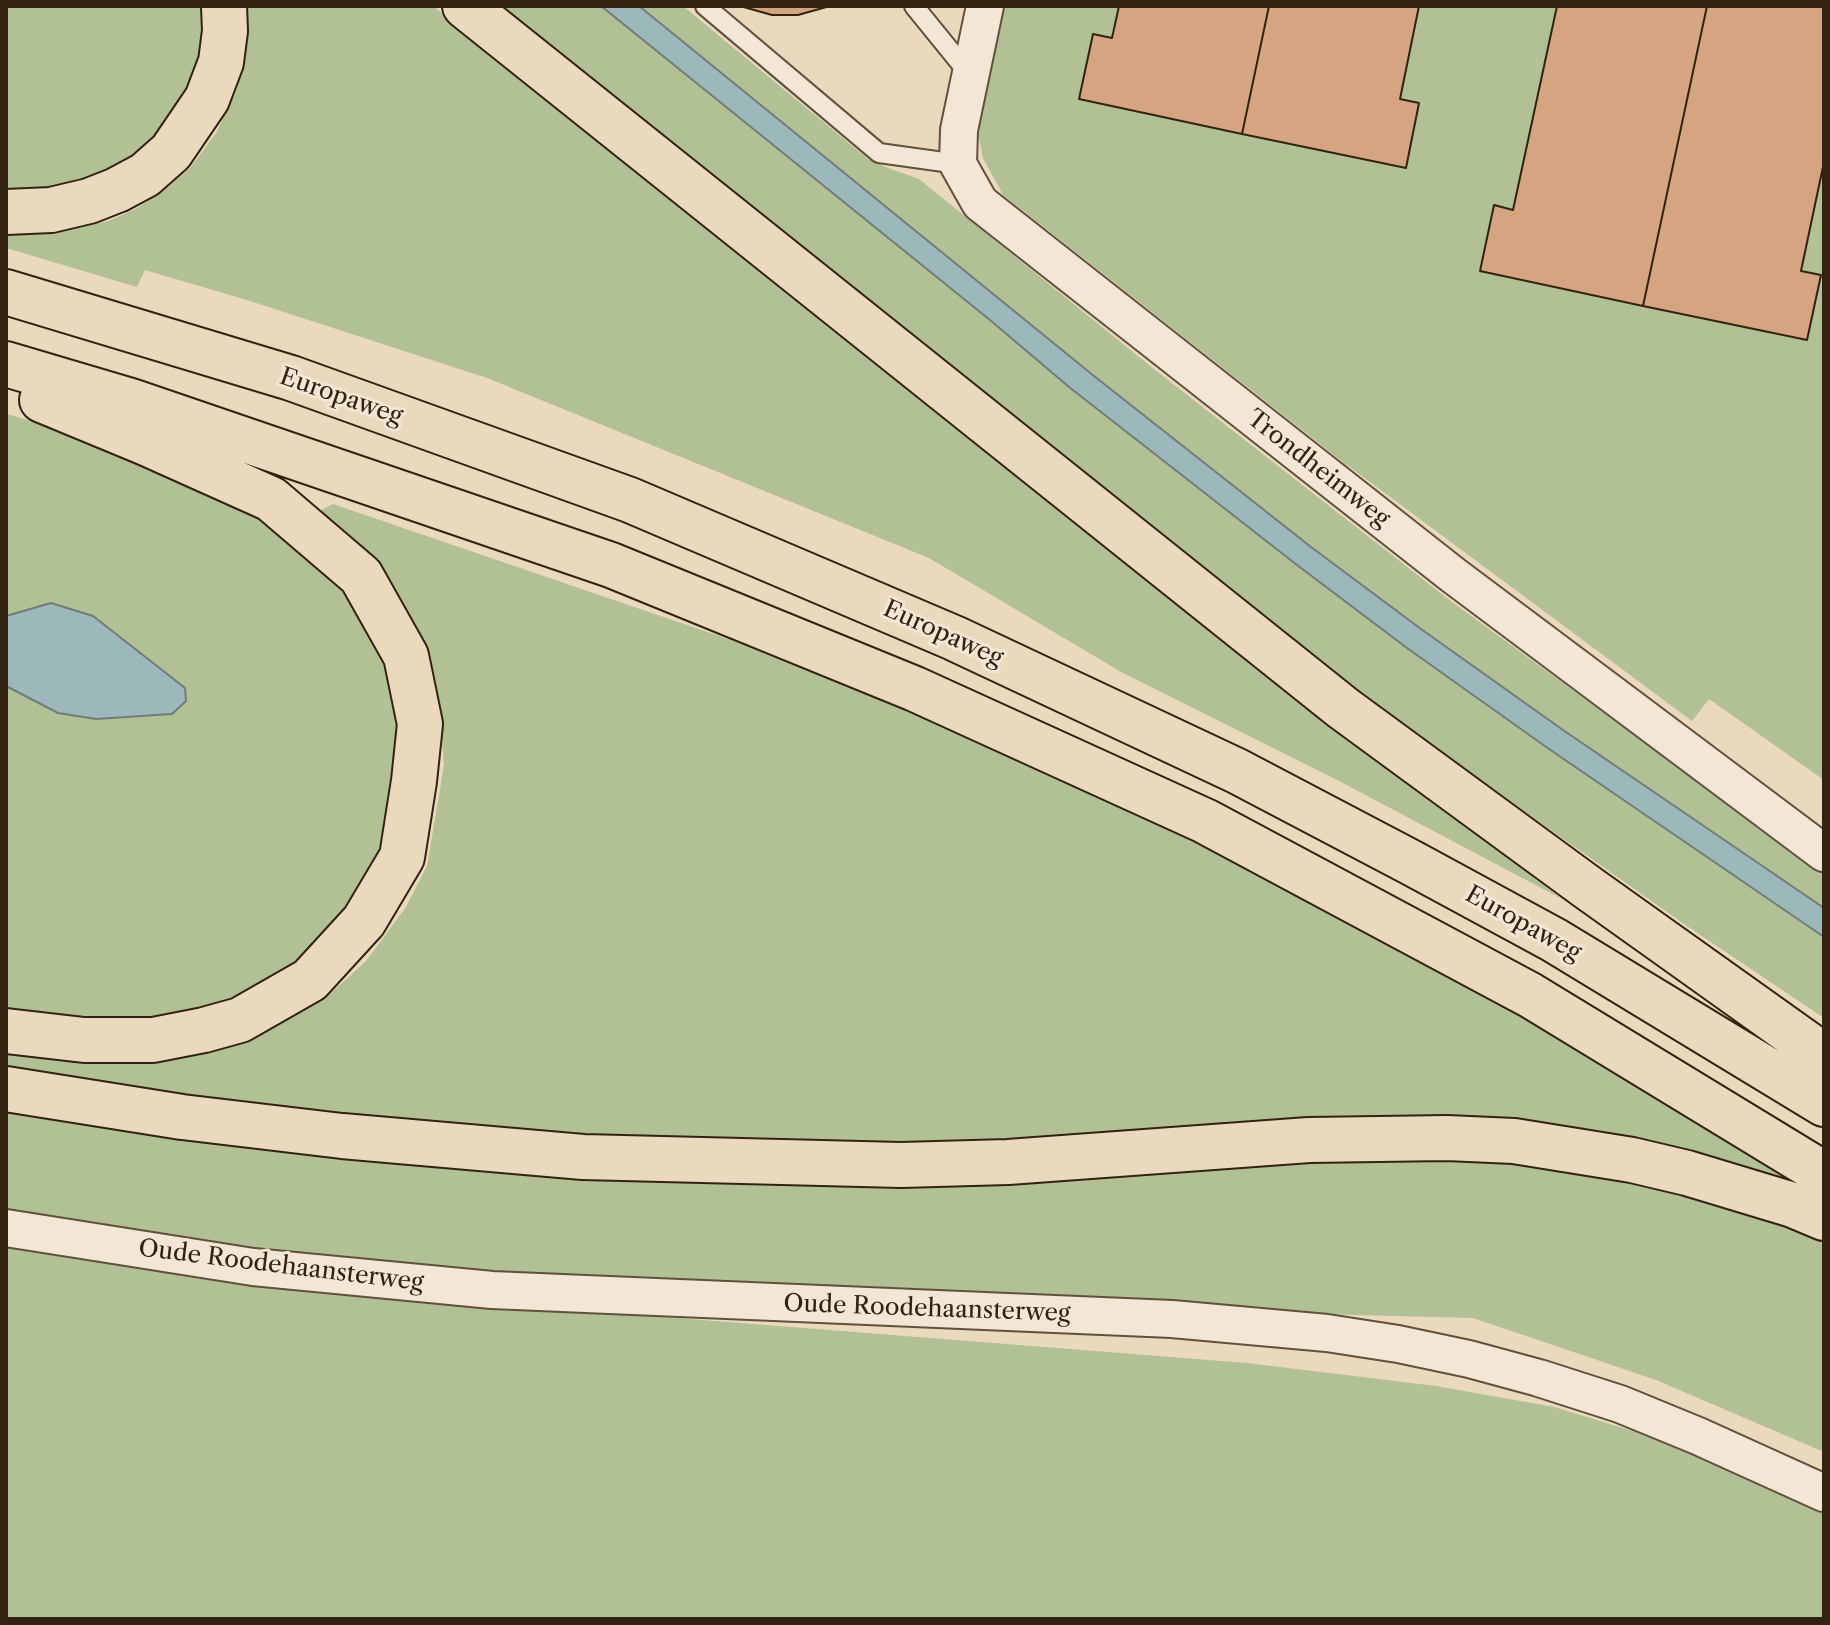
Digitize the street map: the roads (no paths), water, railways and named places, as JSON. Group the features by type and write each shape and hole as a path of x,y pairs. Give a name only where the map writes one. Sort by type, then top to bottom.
{"highway":[{"path":"6,212 51,210 89,201 145,175 171,152 207,99 221,62 224,6"},
{"path":"465,6 1343,708 1824,1056"},
{"name":"Europaweg","path":"6,292 291,378 630,500 954,638 1237,771 1412,863 1554,940 1824,1104"},
{"path":"6,364 131,401 611,565 915,689 1205,821 1530,995 1824,1174"},
{"path":"6,386 146,443 271,499 361,576 406,656 420,724 402,857 364,921 310,980 240,1020 153,1040 84,1040 6,1031"},
{"path":"6,1089 182,1117 342,1136 599,1158 901,1165 1008,1162 1325,1139 1514,1141 1632,1160 1687,1173 1793,1205 1824,1218"}],"street":[{"path":"958,164 959,130 985,6"},
{"name":"Trondheimweg","path":"958,164 980,203 1453,575 1824,853"},
{"name":"Oude Roodehaansterweg","path":"6,1228 253,1267 492,1290 1172,1319 1327,1333 1469,1359 1620,1404 1824,1493"}],"lane":[{"path":"705,6 879,153 958,164"},
{"path":"914,6 971,75"}],"water":[{"path":"601,6 639,6 1094,376 1311,547 1563,730 1824,908 1824,937 1549,749 1297,565 1069,387"},
{"path":"51,603 93,616 185,688 186,701 172,714 96,719 58,713 6,686 6,616"}]}
